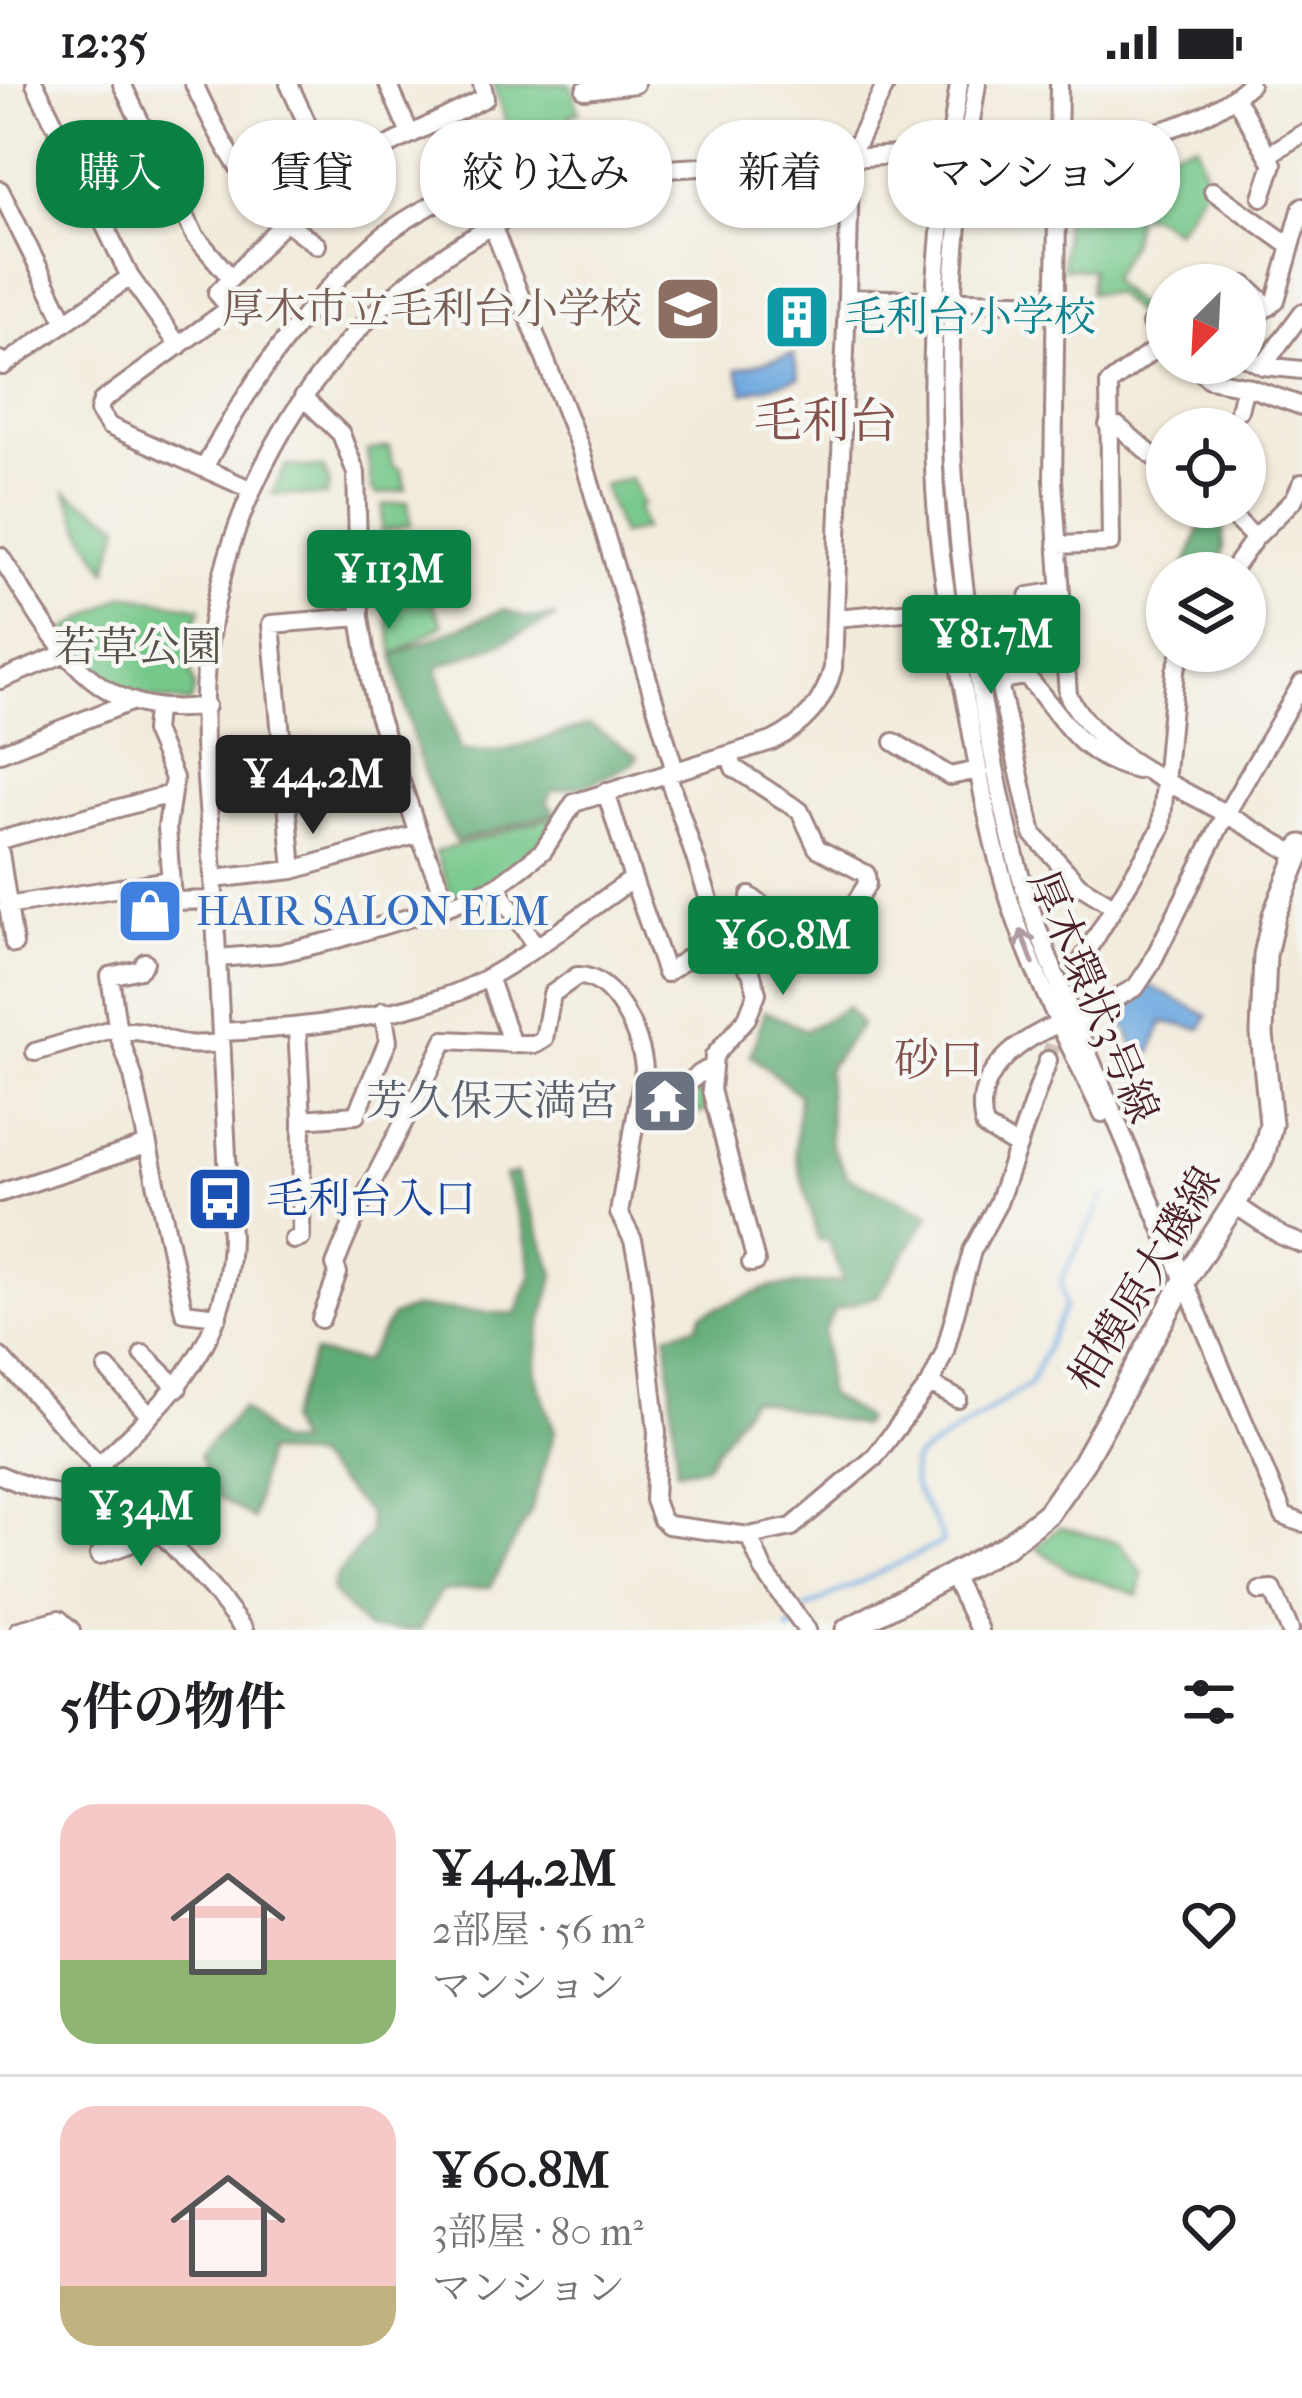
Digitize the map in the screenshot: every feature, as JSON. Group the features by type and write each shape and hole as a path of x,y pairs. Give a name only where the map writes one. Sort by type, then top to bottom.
{"main road":[{"name":"相模原大磯線","path":"847,1630 1017,1538 1061,1498 1185,1280 1234,1204 1268,1142 1270,1107 1262,1034 1265,955 1274,915 1300,851"}],"street":[{"path":"35,84 53,120"},
{"path":"122,84 140,120"},
{"path":"194,84 228,155"},
{"path":"289,84 305,120"},
{"path":"388,84 410,134"},
{"path":"396,141 484,98 482,84"},
{"path":"586,90 635,84"},
{"path":"864,133 886,84"},
{"name":"厚木環状3号線","path":"959,84 944,180 934,452 948,608 978,770 1011,904 1068,1022 1145,1215 1185,1280 1284,1516 1302,1523"},
{"name":"厚木環状3号線","path":"977,84 943,298 964,606 997,783 1068,1022"},
{"path":"1054,120 1059,84"},
{"path":"1180,127 1250,84"},
{"path":"1235,97 1273,164 1262,197"},
{"path":"1268,155 1302,134"},
{"path":"0,190 65,321"},
{"path":"1213,191 1290,246"},
{"path":"1268,307 1286,275 1302,207"},
{"path":"204,469 235,395 378,240 420,214"},
{"path":"106,228 130,278 178,346"},
{"path":"191,228 231,278"},
{"path":"252,490 109,426 99,411 102,401 230,308 217,293 278,228"},
{"path":"293,228 317,245"},
{"path":"97,1467 178,1388 204,1349 230,1274 206,706 206,659 219,585 252,490 287,418 345,341 382,304 425,268 487,228"},
{"path":"493,228 579,445 671,772 723,934 752,972 757,993 747,1018 714,1056 713,1067 713,1103 725,1169 756,1262 751,1263"},
{"path":"218,958 314,945 496,887 543,850 574,803 777,738 813,712 827,691 833,668 850,228"},
{"path":"1053,228 1053,480 1069,695 1079,716 1098,737 1226,814 1300,851"},
{"path":"0,360 3,366 18,358 130,278"},
{"path":"847,298 1055,303"},
{"path":"1266,362 1302,313"},
{"path":"1057,544 1111,543 1109,384 1146,355"},
{"path":"1266,366 1302,370"},
{"path":"1235,384 1302,406"},
{"path":"1240,408 1245,386"},
{"path":"303,397 340,434 356,473 360,617 378,715 448,906"},
{"path":"1108,425 1118,426 1146,449"},
{"path":"1245,552 1294,499 1302,482"},
{"path":"1244,528 1255,538"},
{"path":"0,556 66,653 103,688 156,710 206,706"},
{"path":"1029,596 1060,591"},
{"path":"836,618 948,608"},
{"path":"293,871 287,723 271,624 360,617"},
{"path":"0,680 66,653"},
{"path":"1078,967 1161,829 1165,813 1157,774 1175,672"},
{"path":"1113,906 1079,885 1033,834 1000,688 1005,679 1026,676 1073,738 1087,749 1120,766 1157,774"},
{"path":"1018,1147 985,1126 981,1102 1003,1056 1018,1042 1136,987 1226,814 1302,683"},
{"path":"0,753 130,702"},
{"path":"156,710 154,731 174,778 167,827 172,901 215,900"},
{"path":"894,742 950,776 978,770"},
{"path":"730,755 734,768 800,811 817,848 866,874 868,884 824,956 750,896"},
{"path":"606,792 666,973 723,934"},
{"path":"0,841 171,794"},
{"path":"214,879 293,871 419,834"},
{"path":"0,853 14,944"},
{"path":"35,1052 118,1030 157,1034 182,1044 297,1028 448,996 488,977 633,879"},
{"path":"7,906 169,880"},
{"path":"496,887 535,945"},
{"path":"145,962 140,969 110,976 118,1030 133,1076 184,1312 218,1316"},
{"path":"321,1319 352,1223 445,1040 536,1044 544,1039 552,994 577,976 588,975 613,993 643,1051 644,1070 619,1206 639,1269 656,1432 654,1500 661,1519 668,1525 749,1536 792,1527 874,1458 930,1384 945,1351 972,1251 998,1203 1048,1060"},
{"path":"488,977 512,1044"},
{"path":"302,1119 356,1115 388,1041 383,1011"},
{"path":"293,1240 301,1238 297,1028"},
{"path":"655,1095 681,1091 713,1067"},
{"path":"0,1193 147,1145"},
{"path":"1234,1204 1302,1244"},
{"path":"143,1354 178,1388"},
{"path":"0,1357 244,1630"},
{"path":"106,1369 150,1416"},
{"path":"930,1384 958,1399"},
{"path":"0,1475 43,1492 114,1499 124,1493"},
{"path":"99,1556 160,1533"},
{"path":"749,1536 764,1571 807,1630"},
{"path":"951,1573 979,1630"},
{"path":"1260,1591 1273,1589 1291,1630"},
{"path":"19,1630 59,1619 71,1630"}],"green space":[{"path":"493,84 571,84 579,112 570,115 572,120 505,120"},
{"path":"1196,143 1208,182 1180,225 1180,148"},
{"path":"1063,228 1134,228 1131,243 1110,279 1146,315 1146,324 1114,293 1090,293 1091,269 1063,268"},
{"path":"389,447 392,465 402,470 406,490 377,495 372,490 367,451"},
{"path":"286,466 324,468 329,483 326,496 272,494"},
{"path":"631,478 642,505 638,507 644,529 621,535 603,485"},
{"path":"66,492 121,524 107,570 85,535"},
{"path":"408,502 411,525 381,532 383,505"},
{"path":"1200,528 1223,528 1223,552 1191,552"},
{"path":"416,569 443,625 394,655 388,618 396,611 389,581"},
{"name":"若草公園","path":"125,595 201,608 189,649 194,685 190,703 116,686 87,665 62,632"},
{"path":"504,609 525,618 557,617 437,667 460,751 500,752 589,725 638,756 634,763 590,784 551,791 547,802 555,813 456,842 417,751 394,655"},
{"path":"560,815 513,868 482,888 451,894 435,852"},
{"path":"847,1007 861,1025 827,1070 831,1145 848,1177 930,1214 878,1296 834,1310 824,1332 827,1394 865,1418 861,1426 751,1399 704,1467 677,1470 667,1334 697,1326 702,1314 770,1287 843,1281 828,1240 818,1240 795,1151 799,1095 751,1055 765,1011 806,1030"},
{"path":"701,1080 706,1082 710,1110 677,1118 671,1100 685,1097"},
{"path":"516,1173 555,1274 539,1332 535,1374 555,1431 531,1511 490,1587 440,1592 420,1630 367,1629 332,1592 336,1576 370,1534 368,1513 313,1458 265,1452 253,1519 217,1496 199,1455 242,1408 277,1442 298,1444 287,1422 314,1353 364,1362 392,1316 414,1308 516,1314 532,1274 524,1231 504,1176"},
{"path":"1060,1527 1120,1543 1142,1572 1139,1595 1069,1571 1036,1547"}],"water":[{"path":"793,354 799,378 744,393 737,369"},
{"path":"1148,985 1208,1016 1201,1029 1163,1022 1151,1053 1135,1048 1117,1007"}],"waterway":[{"path":"806,1608 943,1542 916,1490 916,1458 1030,1384 1065,1306 1061,1280 1104,1197"},
{"path":"788,1630 794,1626"}],"tunnel":[{"path":"1048,1060 1078,967"}],"place":[{"name":"厚木市立毛利台小学校","path":"688,309"},
{"name":"毛利台小学校","path":"797,317"},
{"name":"HAIR SALON ELM","path":"150,911"},
{"name":"芳久保天満宮","path":"665,1101"},
{"name":"毛利台入口","path":"220,1199"}],"district":[{"name":"毛利台","path":"826,421"},
{"name":"砂口","path":"939,1060"}]}
